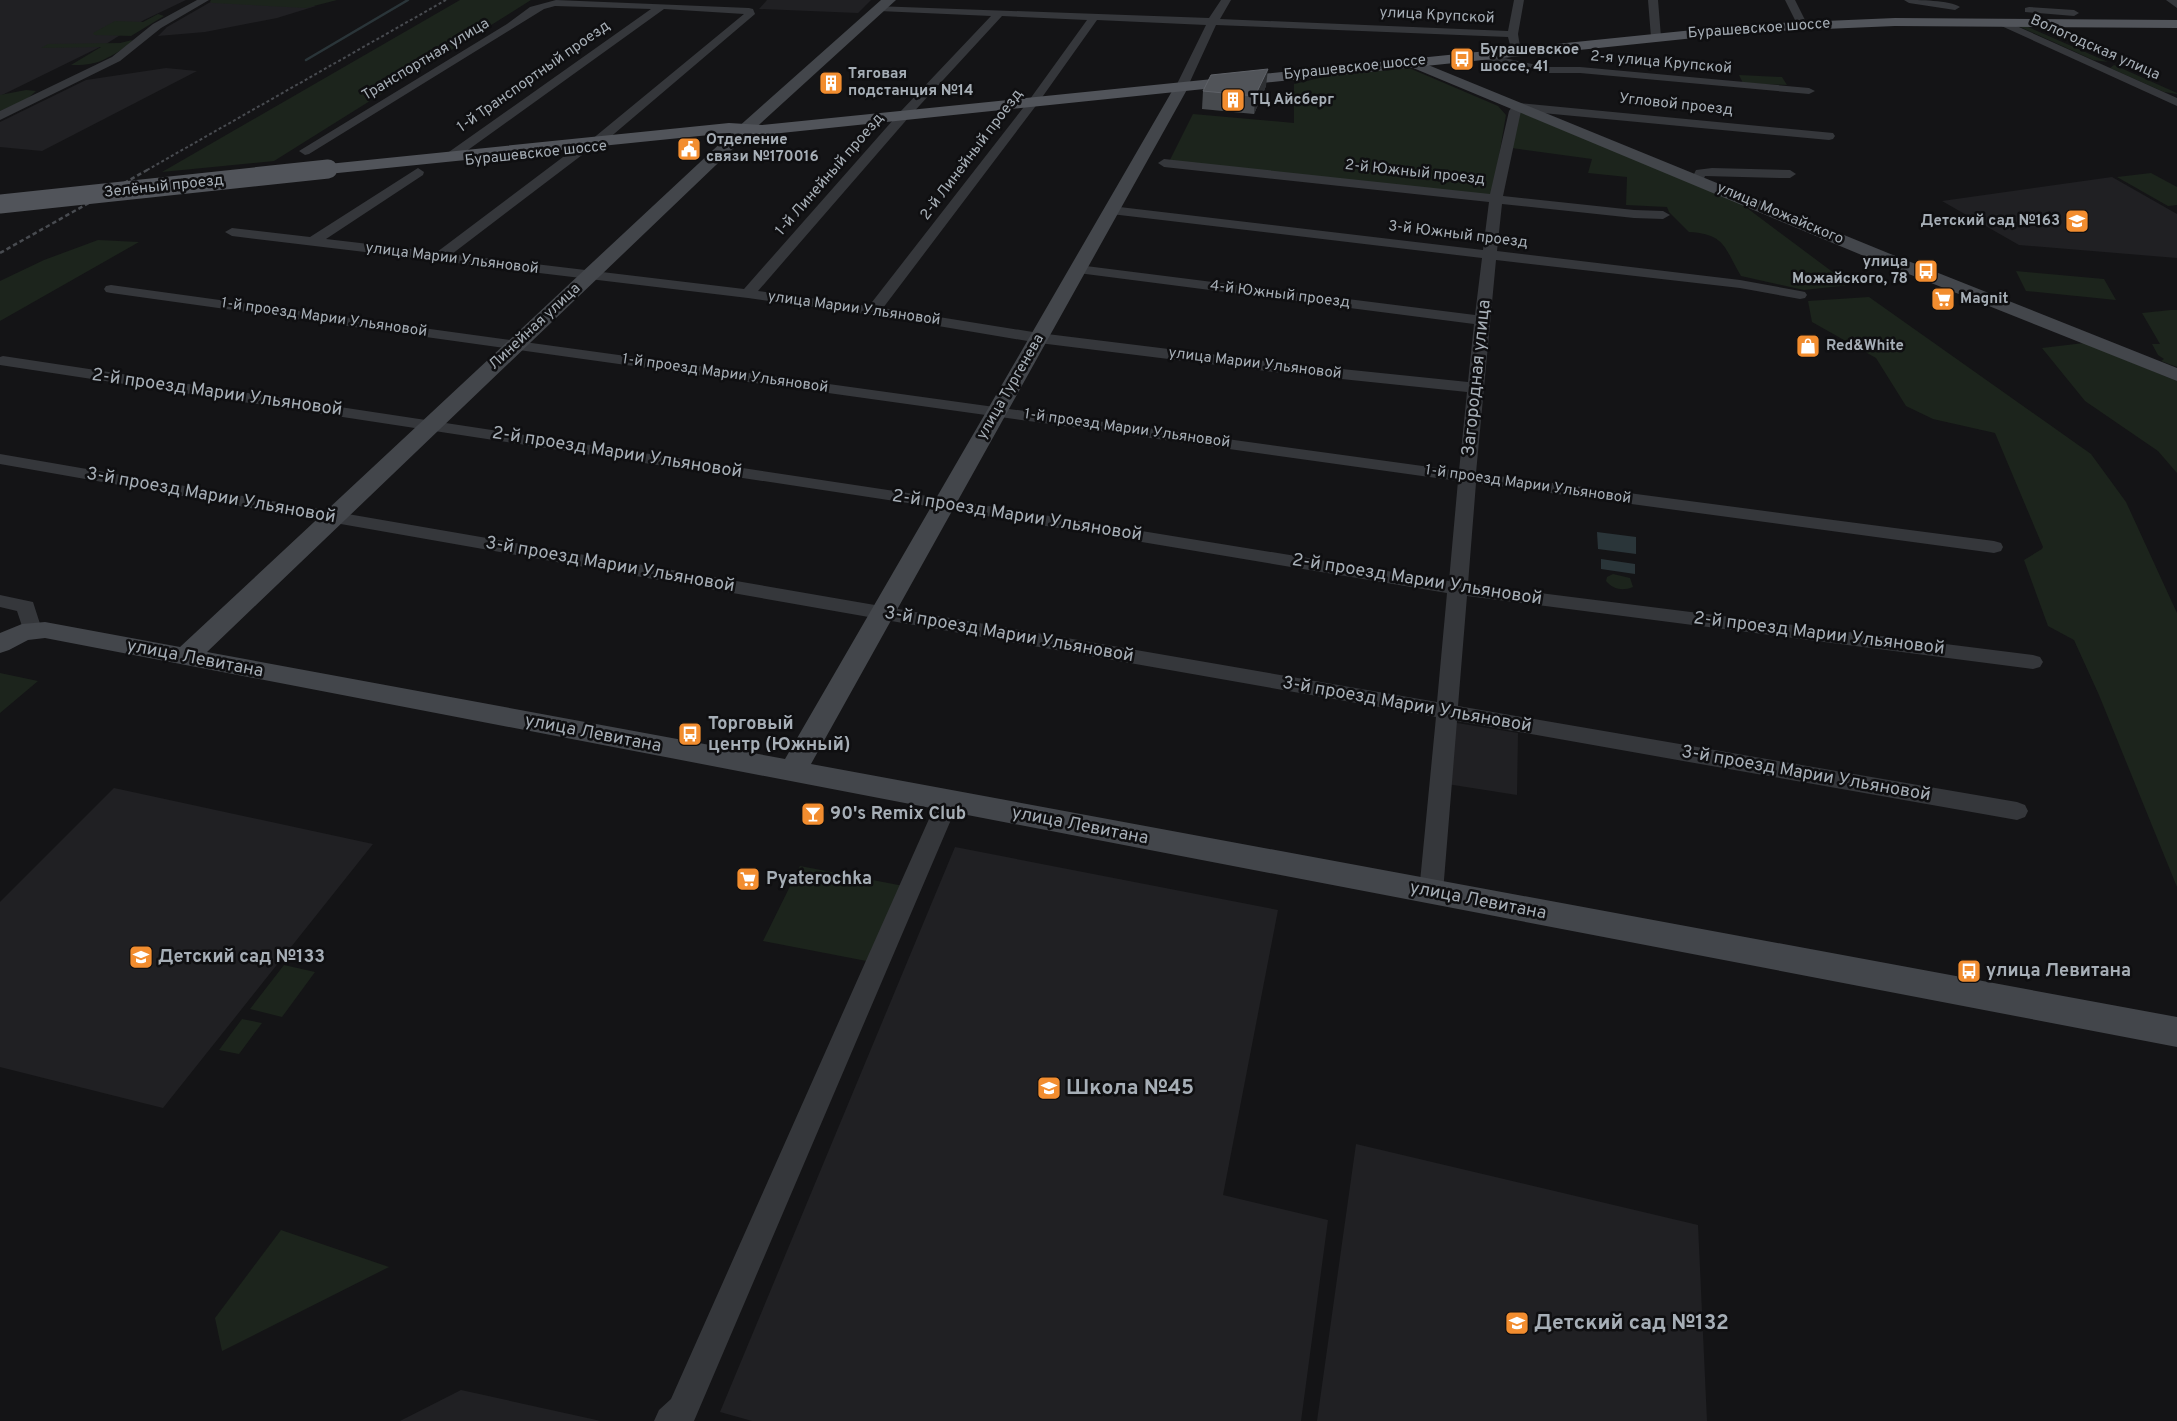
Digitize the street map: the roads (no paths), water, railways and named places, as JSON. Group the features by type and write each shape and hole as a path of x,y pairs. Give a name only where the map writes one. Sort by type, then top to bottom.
{"main road":[{"name":"Линейная улица","path":"185,658 590,275 745,130 884,4"},
{"name":"Бурашевское шоссе","path":"328,172 578,150 745,130 1477,55 1515,57 1656,37 1803,26 2001,22 2079,18 2177,24"},
{"name":"улица Можайского","path":"1411,62 1518,107 1699,176 1882,257 2177,375"},
{"name":"улица Тургенева","path":"792,772 1182,86"},
{"name":"Бурашевское шоссе","path":"328,172 450,157 729,128 745,130"},
{"name":"Зелёный проезд","path":"0,204 328,172"},
{"name":"Зелёный проезд","path":"0,210 328,172"},
{"name":"улица Левитана","path":"32,630 44,630 2177,1032"},
{"path":"0,644 12,636 32,630"}],"street":[{"path":"0,116 116,59 157,26 204,0"},
{"name":"улица Тургенева","path":"1182,86 1213,21 1226,0"},
{"path":"1515,57 1513,34 1519,0"},
{"path":"1653,0 1656,37"},
{"path":"1790,0 1803,26"},
{"path":"1909,0 1955,3 1960,22"},
{"path":"2063,0 2079,18"},
{"path":"2171,0 2177,5"},
{"path":"561,2 744,10 749,11 750,14 597,140 597,142"},
{"name":"Транспортная улица","path":"305,150 511,26 529,12 545,5 561,2"},
{"name":"улица Крупской","path":"884,4 999,13 1513,34"},
{"name":"1-й Транспортный проезд","path":"450,157 662,6"},
{"path":"2030,10 2079,18"},
{"name":"1-й Линейный проезд","path":"748,294 905,114 999,13"},
{"name":"2-й Линейный проезд","path":"873,310 1034,101 1094,17"},
{"name":"Вологодская улица","path":"2001,22 2174,99"},
{"name":"2-я улица Крупской","path":"1515,57 1546,70 1580,70 1809,91"},
{"name":"Угловой проезд","path":"1518,107 1830,136"},
{"name":"Загородная улица","path":"1431,892 1474,388 1491,255 1496,198 1507,141 1515,110 1518,107"},
{"path":"438,258 578,152 578,150"},
{"name":"2-й Южный проезд","path":"1164,163 1664,216"},
{"path":"1699,176 1717,171 1773,175 1790,174"},
{"path":"312,242 418,172"},
{"name":"3-й Южный проезд","path":"1111,210 1740,284 1800,295"},
{"name":"улица Марии Ульяновой","path":"232,232 873,310 1038,338 1274,367 1474,388"},
{"name":"4-й Южный проезд","path":"1078,269 1483,321"},
{"name":"1-й проезд Марии Ульяновой","path":"111,288 1467,477 1994,546"},
{"name":"2-й проезд Марии Ульяновой","path":"3,361 944,504 1458,589 2033,662"},
{"name":"3-й проезд Марии Ульяновой","path":"0,459 2017,811"},
{"path":"0,601 26,606 32,630"},
{"path":"670,1421 682,1410 948,801"}],"waterway":[{"path":"306,60 408,0"}],"railway":[{"path":"147,170 446,0"},
{"path":"0,253 149,169"}],"place":[{"name":"Бурашевское шоссе, 41","path":"1462,59"},
{"name":"Тяговая подстанция №14","path":"831,83"},
{"name":"ТЦ Айсберг","path":"1233,100"},
{"name":"Отделение связи №170016","path":"689,149"},
{"name":"Детский сад №163","path":"2077,221"},
{"name":"улица Можайского, 78","path":"1926,271"},
{"name":"Magnit","path":"1943,299"},
{"name":"Red&White","path":"1808,346"},
{"name":"Торговый центр (Южный)","path":"690,734"},
{"name":"90's Remix Club","path":"813,814"},
{"name":"Pyaterochka","path":"748,879"},
{"name":"Детский сад №133","path":"141,957"},
{"name":"улица Левитана","path":"1969,971"},
{"name":"Школа №45","path":"1049,1088"},
{"name":"Детский сад №132","path":"1517,1323"}]}
